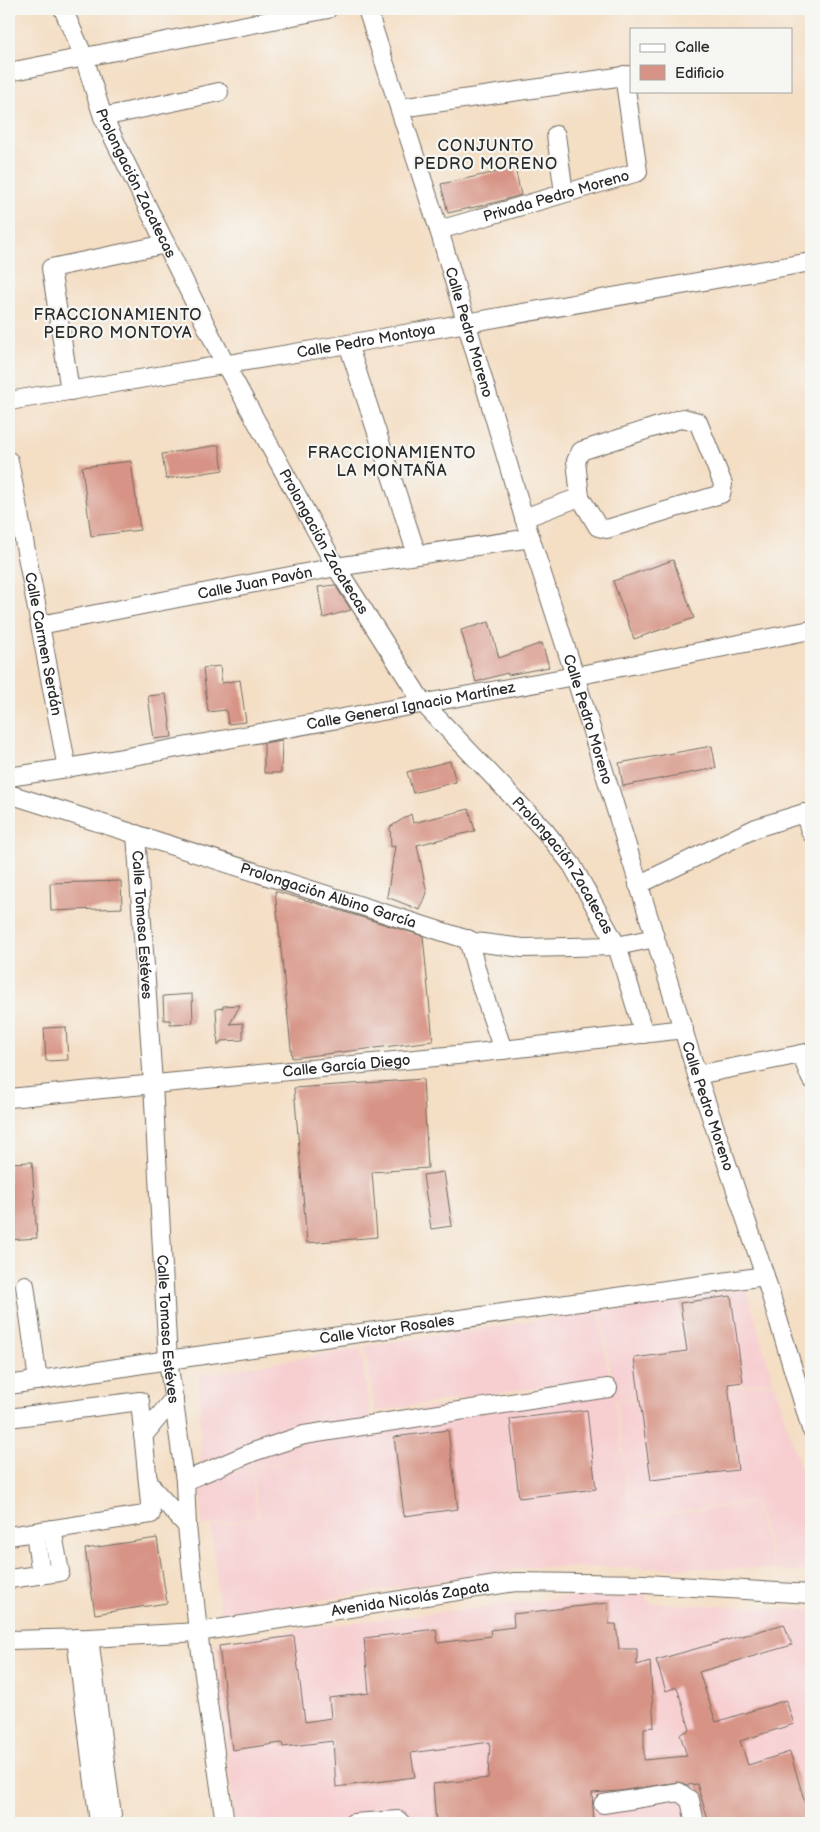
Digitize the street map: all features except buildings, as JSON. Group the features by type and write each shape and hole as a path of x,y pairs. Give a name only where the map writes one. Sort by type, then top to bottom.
{"street":[{"name":"Prolongación Zacatecas","path":"62,9 84,57 103,117 225,364 336,567 423,703 545,831 572,865 617,946 644,1034"},
{"path":"9,72 328,9"},
{"name":"Calle Pedro Moreno","path":"367,9 439,230 524,518 575,676 697,1075 765,1276 811,1429"},
{"name":"Privada Pedro Moreno","path":"400,108 628,75 638,172 439,230"},
{"path":"103,117 219,92"},
{"path":"556,135 564,193"},
{"path":"70,391 51,268 166,244"},
{"name":"Calle Pedro Montoya","path":"9,401 348,344 811,262"},
{"path":"348,344 417,555"},
{"path":"683,418 698,422 724,484 721,494 607,529 598,527 580,497 576,461 581,451 683,418"},
{"name":"Calle Carmen Serdán","path":"9,461 67,768"},
{"path":"524,518 580,497"},
{"name":"Calle Juan Pavón","path":"40,625 336,567 531,538"},
{"name":"Calle General Ignacio Martínez","path":"9,777 575,676 811,630"},
{"name":"Prolongación Albino García","path":"9,794 475,942 523,948 617,946 655,938"},
{"path":"638,885 756,828 804,813 811,832"},
{"name":"Calle Tomasa Estéves","path":"136,834 153,1084 168,1360 185,1481 187,1526 198,1632 225,1823"},
{"path":"468,939 481,986 503,1050"},
{"name":"Calle García Diego","path":"9,1098 503,1050 684,1029"},
{"path":"697,1075 806,1053 811,1079"},
{"name":"Calle Víctor Rosales","path":"9,1385 168,1360 765,1276"},
{"path":"25,1284 38,1381"},
{"path":"185,1481 253,1452 304,1434 608,1388"},
{"path":"143,1436 174,1398"},
{"path":"9,1418 140,1401 151,1514 9,1536"},
{"path":"147,1480 187,1526"},
{"path":"9,1579 60,1572 52,1529"},
{"path":"34,1532 42,1575"},
{"name":"Avenida Nicolás Zapata","path":"9,1640 198,1632 515,1582 645,1584 811,1594"},
{"path":"82,1638 100,1823"},
{"path":"82,1638 113,1823"},
{"path":"603,1804 678,1792 690,1800 695,1823"},
{"path":"353,1823 398,1820 401,1823"}],"shaded area":[{"path":"746,1288 773,1381 614,1400 631,1519 753,1503 774,1569 530,1567 343,1596 318,1455 251,1467 257,1517 202,1526 199,1375 361,1348 370,1417 612,1380 601,1311"},
{"path":"599,1311 609,1377 375,1411 365,1346"},
{"path":"774,1383 811,1502 811,1571 776,1571 755,1501 632,1517 616,1401"},
{"path":"317,1456 342,1597 220,1616 211,1526 259,1518 252,1468"},
{"path":"644,1588 648,1603 811,1610 811,1823 706,1823 690,1770 704,1823 245,1823 245,1818 234,1820 216,1643 323,1626"}],"district":[{"name":"CONJUNTO PEDRO MORENO","path":"486,154"},
{"name":"FRACCIONAMIENTO PEDRO MONTOYA","path":"118,323"},
{"name":"FRACCIONAMIENTO LA MONTAÑA","path":"392,461"}]}
